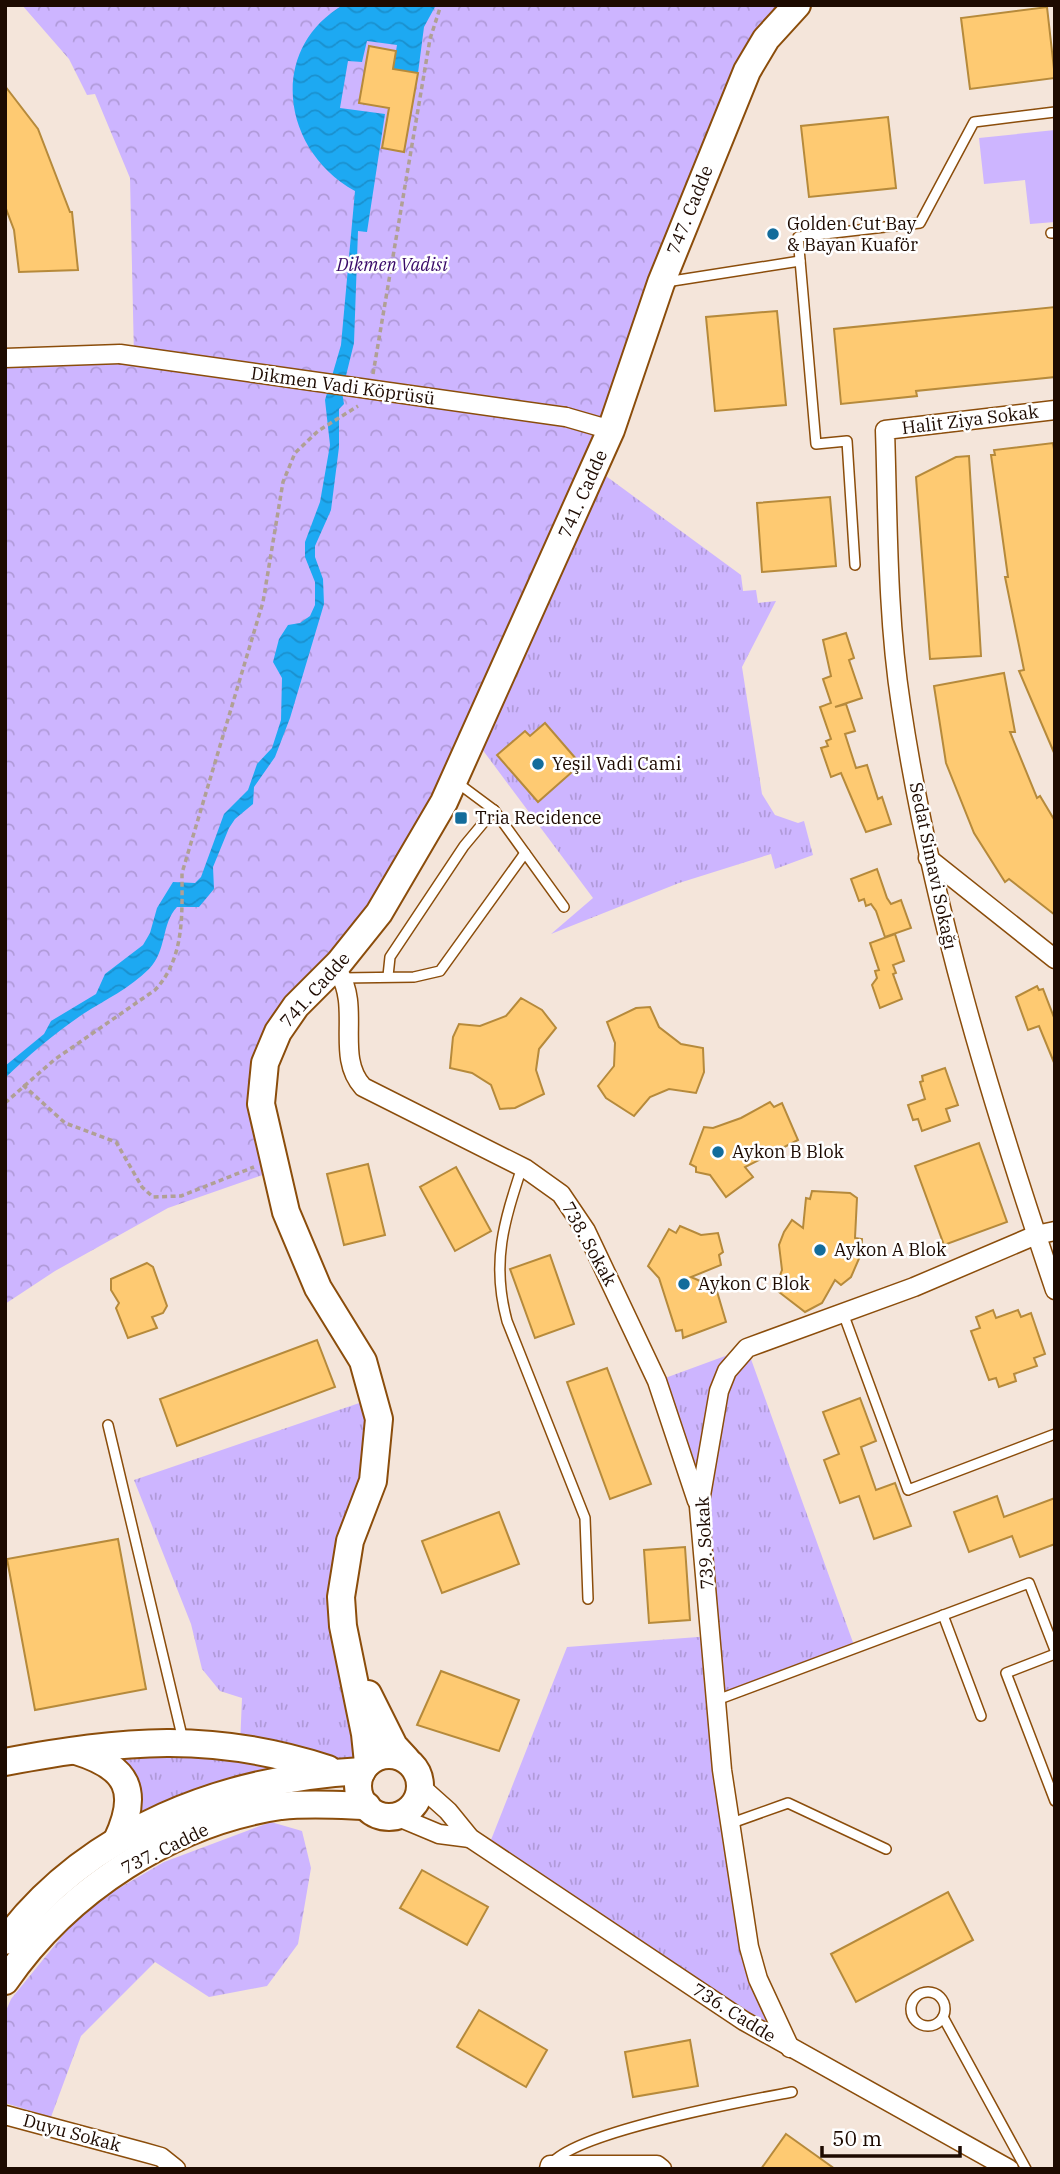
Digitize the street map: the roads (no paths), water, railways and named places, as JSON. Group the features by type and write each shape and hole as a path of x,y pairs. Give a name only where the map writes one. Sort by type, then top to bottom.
{"street":[{"name":"747. Cadde","path":"611,430 661,283 747,71 766,39 797,5"},
{"name":"Dikmen Vadi Köprüsü","path":"5,358 120,354 566,417 611,430"},
{"name":"Halit Ziya Sokak","path":"884,430 1055,410"},
{"name":"741. Cadde","path":"355,1769 365,1734 343,1626 343,1570 350,1541 373,1481 379,1419 363,1361 301,1253 272,1160 261,1104 265,1063 278,1032 290,1015 336,973 399,884 453,780 611,430"},
{"name":"Sedat Simavi Sokağı","path":"884,430 891,589 900,703 928,858 972,1030 1055,1290"},
{"path":"928,858 1055,959"},
{"name":"738. Sokak","path":"336,973 351,1031 349,1061 363,1087 522,1167 561,1194 573,1208 593,1243 657,1381 699,1507"},
{"name":"739. Sokak","path":"790,2048 758,1979 749,1947 729,1824 699,1507 712,1414 727,1371 747,1348 914,1287 1036,1235 1055,1231"},
{"name":"741. Cadde","path":"351,1662 386,1732 406,1759"},
{"path":"5,1762 121,1743 184,1742 231,1745 355,1769 359,1791 367,1806"},
{"path":"71,1750 100,1758 118,1770 127,1786 130,1805 117,1840"},
{"name":"737. Cadde","path":"5,1941 59,1882 117,1840 164,1816 279,1780 355,1769 385,1755 406,1759"},
{"path":"397,1816 413,1806 420,1786 419,1776 406,1759"},
{"name":"736. Cadde","path":"420,1786 448,1811 470,1838 744,2021 1009,2169"},
{"name":"737. Cadde","path":"5,1981 29,1950 78,1901 113,1875 168,1843 228,1820 264,1810 313,1804 367,1806 377,1814 397,1816"},
{"name":"736. Cadde","path":"397,1816 439,1834 470,1838"},
{"name":"Duyu Sokak","path":"5,2115 160,2157 176,2169"},
{"path":"549,2167 657,2165 662,2169"}],"lane":[{"path":"855,565 847,441 816,444 798,237 920,223 974,122 1055,112"},
{"path":"661,283 800,261"},
{"path":"453,780 494,810 564,907"},
{"path":"388,976 390,957 464,846 494,810"},
{"path":"336,973 422,977 440,971 525,853"},
{"path":"522,1167 505,1218 498,1265 500,1295 507,1321 585,1518 588,1599"},
{"path":"843,1313 908,1490 1055,1434"},
{"path":"108,1425 184,1742"},
{"path":"717,1700 1029,1583 1055,1652 1006,1673 1055,1801"},
{"path":"943,1615 981,1716"},
{"path":"729,1824 788,1803 887,1849"},
{"path":"943,2017 1027,2169"},
{"path":"549,2167 570,2148 704,2109 792,2092"}],"water":[{"path":"343,5 436,5 424,27 418,73 393,69 397,45 367,41 362,62 348,61 340,108 385,114 367,232 358,231 354,343 342,392 344,404 339,409 339,447 331,510 315,546 315,557 323,579 324,604 290,718 275,757 254,787 253,804 235,819 229,828 213,867 214,889 199,907 177,907 168,921 155,962 142,976 62,1029 5,1078 5,1066 44,1034 51,1021 96,994 105,974 143,945 150,933 157,908 173,882 195,883 201,877 224,814 248,790 257,764 272,748 281,720 282,678 273,662 279,639 288,625 300,623 310,616 315,605 315,582 305,557 305,542 320,502 330,445 325,400 341,345 355,191 330,173 312,151 299,126 293,100 294,73 303,47 319,24"}],"place":[{"name":"Golden Cut Bay & Bayan Kuaför","path":"773,234"},
{"name":"Yeşil Vadi Cami","path":"538,764"},
{"name":"Tria Recidence","path":"461,818"},
{"name":"Aykon B Blok","path":"718,1152"},
{"name":"Aykon A Blok","path":"820,1250"},
{"name":"Aykon C Blok","path":"684,1284"}],"park label":[{"name":"Dikmen Vadisi","path":"392,265"}]}
